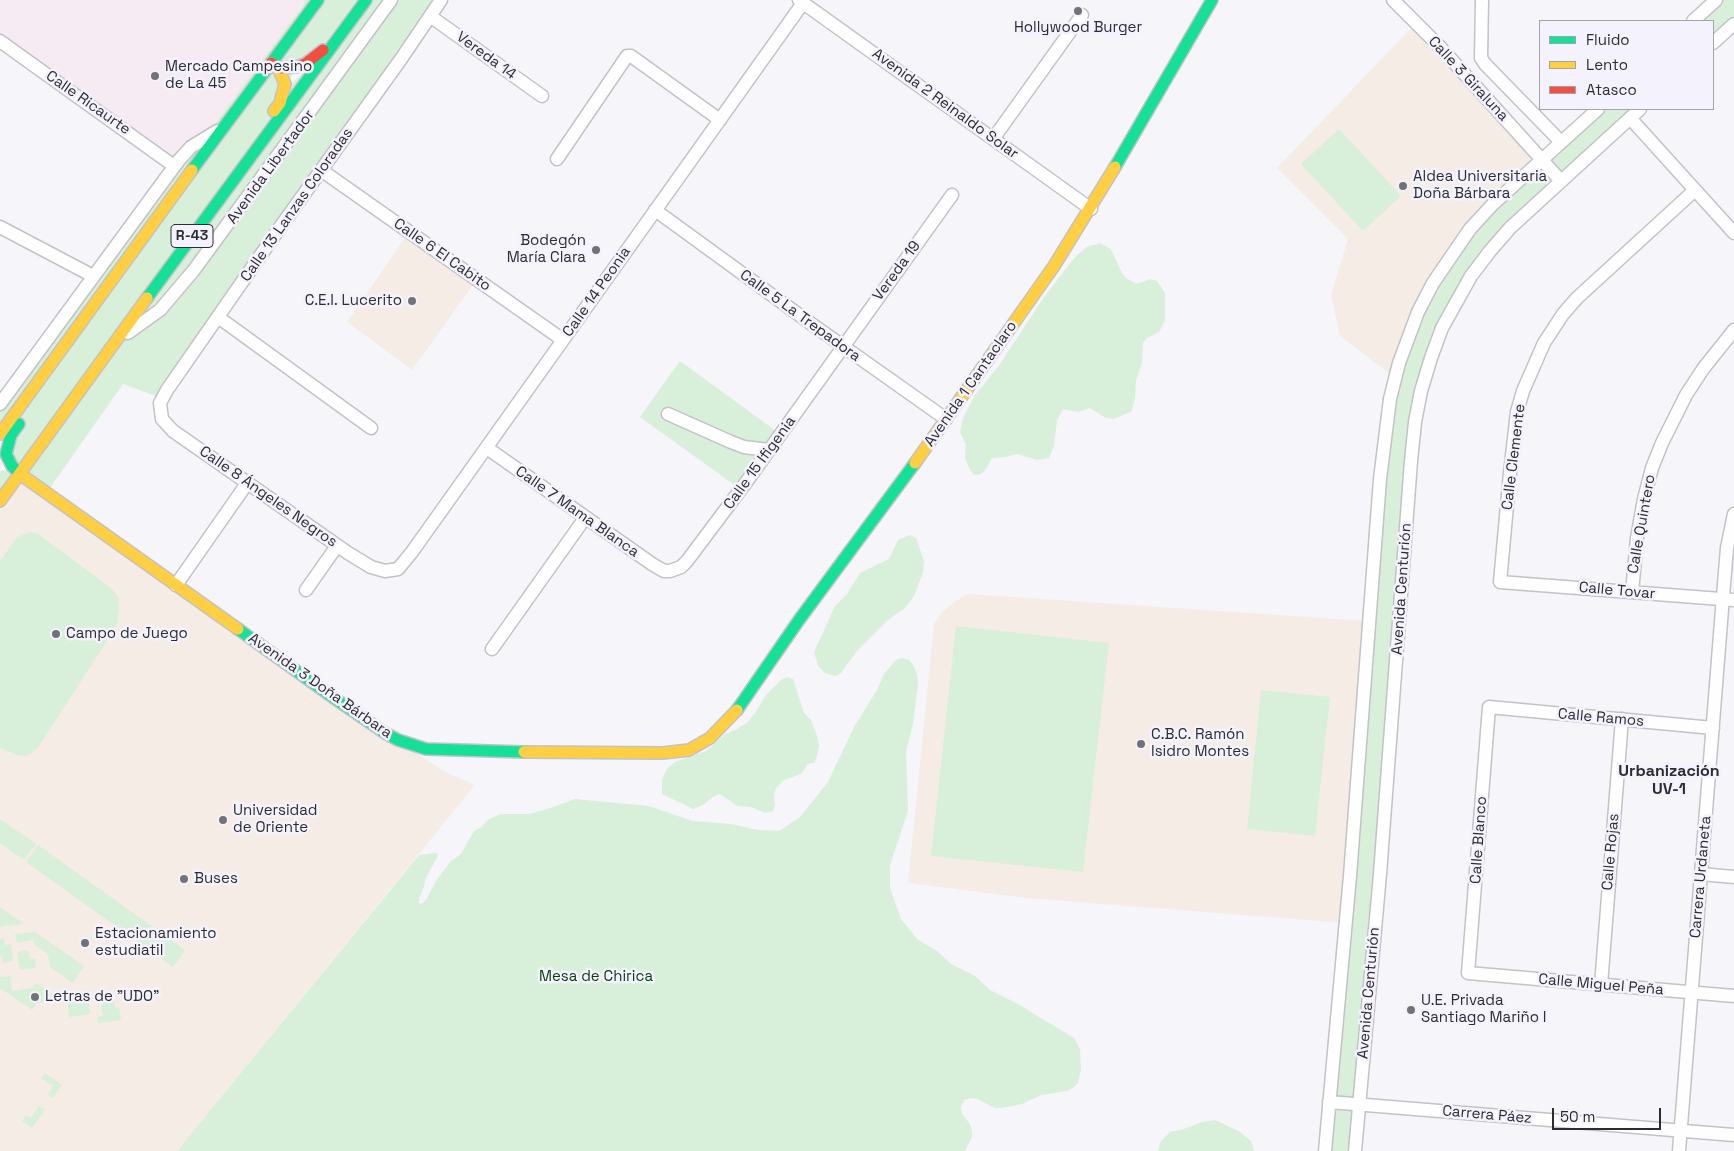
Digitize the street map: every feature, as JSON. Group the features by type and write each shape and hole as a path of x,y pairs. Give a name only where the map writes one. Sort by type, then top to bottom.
{"street":[{"path":"300,24 305,0"},
{"name":"R-43","path":"0,434 256,83 265,59 284,46 318,0"},
{"name":"Avenida Libertador","path":"0,501 366,0"},
{"name":"Avenida Libertador","path":"116,341 160,310 194,270 391,0"},
{"name":"Calle 13 Lanzas Coloradas","path":"161,413 160,403 162,398 441,0"},
{"name":"Avenida 1 Cantaclaro","path":"699,745 722,728 734,714 799,620 946,419 1054,266 1091,209 1212,0"},
{"name":"Calle 3 Giraluna","path":"1394,0 1441,48 1561,181"},
{"path":"1482,0 1481,58 1484,64 1562,142"},
{"path":"1694,20 1716,0"},
{"name":"Avenida 2 Reinaldo Solar","path":"801,1 1091,209"},
{"name":"Calle 14 Peonia","path":"385,572 398,569 403,563 487,448 720,120 801,1"},
{"path":"993,139 1082,15"},
{"name":"Vereda 14","path":"430,16 542,96"},
{"path":"1714,42 1734,24"},
{"path":"265,59 280,68 296,68 318,54 344,31"},
{"name":"Calle Ricaurte","path":"0,41 174,166"},
{"path":"557,159 629,55 720,120"},
{"path":"246,163 256,138 280,102 285,84 282,76 265,59"},
{"name":"Avenida Centurión","path":"1325,1151 1350,876 1380,479 1390,399 1399,363 1418,312 1438,275 1476,222 1493,204 1597,110"},
{"name":"Avenida Centurión","path":"1355,1151 1380,874 1411,461 1421,390 1442,328 1472,276 1490,251 1510,228 1639,110"},
{"path":"1630,118 1734,233"},
{"path":"0,404 174,166 191,147 223,127"},
{"name":"Calle 6 El Cabito","path":"322,170 563,340"},
{"name":"Calle Clemente","path":"1500,582 1516,420 1523,391 1540,350 1577,298 1695,190"},
{"name":"Vereda 19","path":"842,346 952,195"},
{"name":"Calle 5 La Trepadora","path":"655,210 946,419"},
{"path":"0,227 93,276"},
{"path":"218,317 371,428"},
{"name":"Calle Quintero","path":"1632,592 1637,538 1644,499 1652,468 1662,442 1672,420 1694,382 1724,340 1734,330"},
{"name":"Calle 15 Ifigenia","path":"670,571 681,567 687,561 769,450 842,346"},
{"path":"20,474 9,461 6,454 7,446 11,435 34,403 44,385 53,361"},
{"name":"Calle 8 Ángeles Negros","path":"161,413 166,424 173,431 337,546 363,563 385,572"},
{"path":"668,414 744,447 769,450"},
{"name":"Calle 7 Mama Blanca","path":"487,448 652,564 664,571 670,571"},
{"path":"0,471 8,470 20,474"},
{"name":"Avenida 3 Doña Bárbara","path":"20,474 385,734 411,745 426,749 462,751 663,753 689,750 699,745"},
{"path":"176,585 248,482"},
{"name":"Carrera Urdaneta","path":"1679,1151 1713,728 1728,600 1727,548 1734,514"},
{"path":"492,649 585,518"},
{"path":"306,590 337,546"},
{"name":"Calle Tovar","path":"1500,582 1728,600"},
{"name":"Calle Ramos","path":"1489,707 1713,728"},
{"name":"Calle Blanco","path":"1468,973 1489,707"},
{"name":"Calle Rojas","path":"1601,985 1622,720"},
{"path":"1701,874 1734,877"},
{"name":"Calle Miguel Peña","path":"1468,973 1734,996"},
{"name":"Carrera Páez","path":"1329,1102 1734,1135"}],"shaded area":[{"name":"Mercado Campesino de La 45","path":"0,0 305,0 223,127 174,166 0,41"},
{"name":"Aldea Universitaria Doña Bárbara","path":"1415,24 1540,159 1394,377 1340,336 1331,295 1348,239 1277,168"},
{"name":"C.E.I. Lucerito","path":"409,232 477,279 412,370 347,322"},
{"name":"Universidad de Oriente","path":"20,476 366,722 444,771 475,785 177,1151 0,1151 0,504"},
{"name":"C.B.C. Ramón Isidro Montes","path":"968,594 1368,621 1344,923 1026,898 908,883 934,624 942,612"}],"green space":[{"path":"305,0 391,0 150,319 392,0 440,0 161,398 123,384 47,492 21,474 0,501 0,471 8,470 0,434 0,404 154,193 205,137","holes":["341,34 283,93 296,67"]},
{"path":"1716,0 1734,0 1734,24 1714,42 1714,20 1694,20"},
{"path":"1597,110 1639,110 1583,160 1471,276 1421,391 1355,1151 1325,1151 1375,535 1399,363 1452,253"},
{"path":"1339,129 1401,196 1363,231 1301,164"},
{"path":"1100,243 1111,249 1126,278 1137,284 1151,279 1157,281 1165,293 1165,320 1159,332 1147,338 1143,343 1142,363 1136,380 1135,399 1131,412 1113,419 1106,418 1090,408 1078,412 1063,409 1057,420 1054,446 1049,458 1037,460 1017,454 992,458 981,474 974,475 965,458 966,445 960,432 963,418 975,395 998,367 1044,297 1076,256 1087,247"},
{"path":"680,361 780,434 740,489 640,417"},
{"name":"Campo de Juego","path":"31,532 38,534 111,588 118,597 119,609 117,624 105,644 37,749 25,756 16,755 0,748 0,561 17,537"},
{"path":"910,535 916,538 924,561 923,572 914,596 905,608 888,620 857,651 841,673 835,676 825,673 818,666 814,652 835,606 847,594 860,573 889,559 898,540"},
{"path":"956,626 1109,643 1083,872 931,856"},
{"name":"Mesa de Chirica","path":"902,658 909,660 913,665 917,674 918,684 913,724 906,751 908,811 890,865 890,888 901,919 918,940 936,950 951,964 975,976 990,990 1016,1003 1074,1038 1080,1049 1081,1070 1078,1083 1073,1088 1067,1091 1041,1095 1022,1104 1002,1108 995,1108 977,1099 964,1100 961,1107 962,1114 970,1124 972,1131 972,1137 965,1151 177,1151 419,855 436,853 438,855 425,880 419,899 421,904 426,900 436,881 450,862 461,854 474,831 489,819 501,814 529,814 575,799 649,806 692,821 779,831 800,817 828,782 854,727 877,690 884,674 896,660"},
{"path":"787,677 793,679 804,713 811,720 819,746 815,762 808,764 801,774 784,780 776,788 773,811 766,813 751,807 737,806 720,794 693,809 662,794 662,779 667,769 675,762 706,751 725,734 747,723 766,695 781,680"},
{"path":"1261,690 1330,697 1315,836 1247,829"},
{"path":"0,819 36,844 24,860 0,843"},
{"path":"38,845 185,950 173,967 26,862"},
{"path":"0,907 24,924 0,927"},
{"path":"35,932 84,966 73,983 50,967 48,954 34,944 33,940 17,943 15,934"},
{"path":"4,938 5,945 11,944 13,961 3,963 2,956 0,956 0,939"},
{"path":"28,950 30,959 35,959 36,968 20,970 17,952"},
{"path":"10,976 12,991 33,988 36,983 62,1000 37,1003 32,1010 0,988 0,977"},
{"path":"88,997 90,1014 69,1017 68,1004 71,999"},
{"path":"114,1001 115,1008 119,1007 121,1020 98,1023 97,1017 103,1016 101,1003"},
{"path":"45,1073 62,1085 53,1098 48,1094 53,1086 41,1078"},
{"path":"39,1106 45,1110 32,1128 22,1121 26,1115 31,1118"},
{"path":"1215,1120 1240,1132 1251,1141 1254,1151 1158,1151 1161,1141 1170,1132"}],"traffic: fast":[{"path":"192,170 318,0"},
{"path":"147,298 366,0"},
{"path":"1115,167 1212,0"},
{"path":"19,424 11,435 6,454 12,466 20,474"},
{"path":"737,710 799,620 915,463"},
{"path":"238,629 334,698 398,740 426,749 524,752"}],"traffic: slow":[{"path":"271,63 279,70 285,84 280,103 274,111"},
{"path":"915,463 1054,266 1115,167"},
{"path":"0,434 192,170"},
{"path":"0,501 147,298"},
{"path":"20,474 238,629"},
{"path":"524,752 663,753 689,750 710,738 737,710"}],"traffic: jam":[{"path":"271,63 280,68 296,67 305,64 323,50"}],"place":[{"name":"Hollywood Burger","path":"1078,11"},
{"name":"Mercado Campesino de La 45","path":"155,76"},
{"name":"Aldea Universitaria Doña Bárbara","path":"1403,186"},
{"name":"Bodegón María Clara","path":"596,250"},
{"name":"C.E.I. Lucerito","path":"412,301"},
{"name":"Campo de Juego","path":"56,634"},
{"name":"C.B.C. Ramón Isidro Montes","path":"1141,744"},
{"name":"Universidad de Oriente","path":"223,820"},
{"name":"Buses","path":"184,879"},
{"name":"Estacionamiento estudiatil","path":"85,943"},
{"name":"Letras de \"UDO\"","path":"35,997"},
{"name":"U.E. Privada Santiago Mariño I","path":"1411,1010"}],"district":[{"name":"Urbanización UV-1","path":"1669,781"}]}
